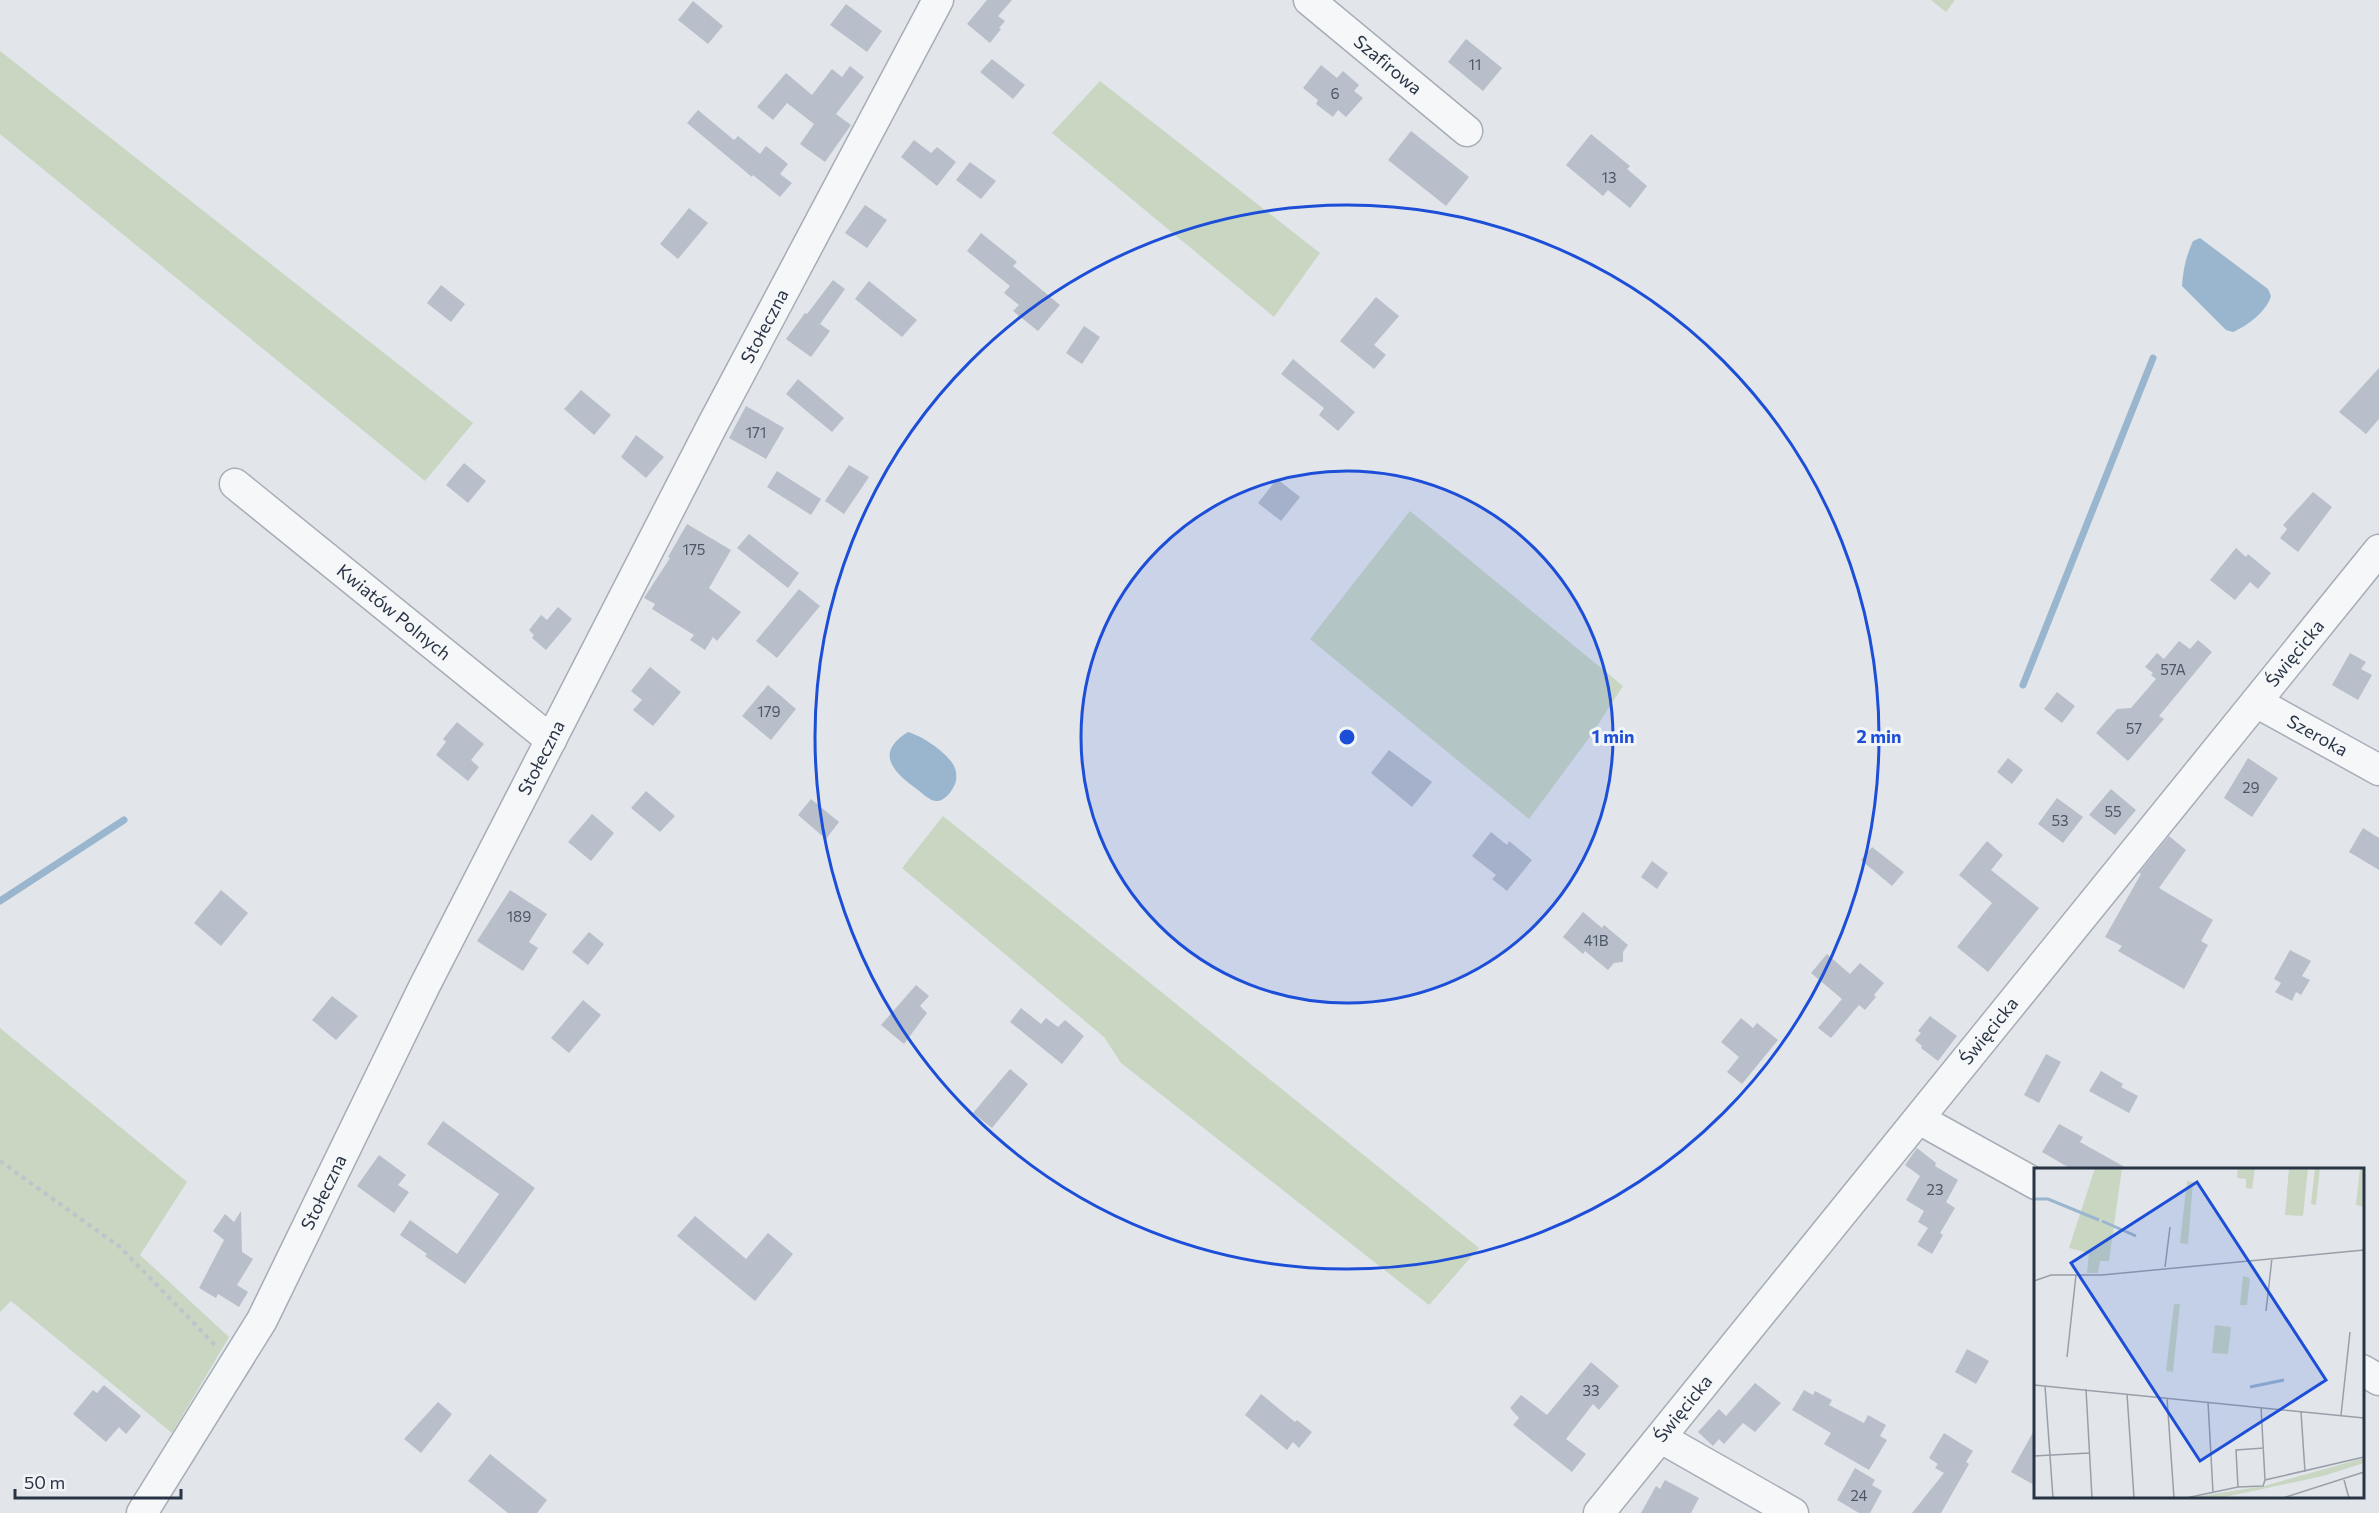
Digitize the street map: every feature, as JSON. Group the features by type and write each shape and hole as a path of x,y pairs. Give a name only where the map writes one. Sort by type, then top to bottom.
{"street":[{"name":"Stołeczna","path":"142,1513 262,1320 419,997 712,424 938,0"},
{"name":"Szafirowa","path":"1309,0 1467,131"},
{"name":"Kwiatów Polnych","path":"235,484 551,740"},
{"name":"Święcicka","path":"1599,1513 2379,550"},
{"name":"Szeroka","path":"2256,702 2379,770"},
{"path":"1919,1119 2034,1183"},
{"path":"2364,1371 2379,1380"},
{"path":"1661,1438 1793,1513"}],"path":[{"path":"0,1161 120,1246 235,1365"}],"green space":[{"path":"1931,0 1955,0 1946,12"},
{"path":"0,51 473,423 425,481 0,134"},
{"path":"1100,81 1320,253 1274,317 1052,133"},
{"path":"1410,511 1623,686 1589,738 1529,819 1310,639"},
{"path":"943,816 1479,1248 1429,1305 1121,1063 1104,1037 902,868"},
{"path":"0,1028 187,1182 140,1255 229,1337 172,1433 11,1301 0,1312"}],"water":[{"path":"2200,238 2268,289 2271,296 2269,302 2256,317 2233,332 2226,330 2182,286 2188,252 2193,241"},
{"path":"908,732 936,747 954,765 956,781 944,799 938,801 925,796 901,776 891,762 892,747"}],"building":[{"path":"987,0 1012,0 998,16 1005,21 990,43 967,24"},
{"path":"693,1 723,26 708,44 678,20"},
{"path":"846,4 882,31 867,52 830,25"},
{"path":"1466,39 1502,68 1483,91 1448,62"},
{"path":"992,59 1025,85 1013,99 980,72"},
{"path":"1321,65 1337,78 1343,71 1359,85 1354,91 1363,98 1346,117 1338,110 1333,117 1316,104 1318,100 1303,88"},
{"path":"850,66 864,77 836,114 851,125 825,162 800,144 814,124 787,103 773,120 757,107 786,73 812,95 832,69 842,77"},
{"path":"698,110 734,140 738,136 760,154 766,146 788,164 780,174 792,183 780,197 687,123"},
{"path":"1411,131 1469,177 1446,206 1388,160"},
{"path":"1591,134 1630,166 1627,169 1647,186 1630,208 1608,190 1603,196 1566,165"},
{"path":"914,140 931,153 937,147 956,162 937,186 901,157"},
{"path":"970,162 996,181 981,199 956,180"},
{"path":"865,205 887,220 867,248 845,233"},
{"path":"689,208 708,223 678,259 660,244"},
{"path":"981,233 1017,262 1013,266 1060,305 1038,331 1013,311 1019,305 1004,293 1010,286 967,251"},
{"path":"833,280 845,289 820,324 830,331 811,357 786,339"},
{"path":"869,281 917,320 902,337 855,299"},
{"path":"441,285 465,304 451,322 427,303"},
{"path":"1376,297 1399,316 1374,345 1386,355 1374,369 1340,341"},
{"path":"1084,326 1100,337 1082,364 1066,353"},
{"path":"1293,359 1355,412 1338,431 1319,415 1324,408 1281,374"},
{"path":"2379,368 2379,419 2366,434 2339,412"},
{"path":"798,379 844,418 832,432 786,394"},
{"path":"581,390 611,415 594,435 564,409"},
{"path":"746,406 784,428 766,459 729,438"},
{"path":"636,435 664,457 646,478 621,457"},
{"path":"464,463 486,481 468,503 446,485"},
{"path":"849,465 869,477 844,514 825,501"},
{"path":"777,471 821,499 811,515 767,487"},
{"path":"1277,479 1300,497 1281,521 1258,503"},
{"path":"2313,492 2332,507 2298,552 2280,538 2287,529 2283,525"},
{"path":"687,524 731,550 709,588 741,612 717,641 713,637 705,650 690,640 694,635 652,609 655,604 644,598 670,558 668,557"},
{"path":"749,534 799,573 788,588 737,548"},
{"path":"2236,548 2246,557 2248,554 2271,573 2258,589 2250,582 2235,600 2210,580"},
{"path":"799,589 820,606 777,658 756,641"},
{"path":"558,607 572,619 546,650 532,638 534,635 529,630 541,615 547,620"},
{"path":"2198,640 2212,652 2159,716 2164,719 2128,761 2096,733 2117,709 2131,708 2156,679 2151,675 2153,673 2145,667 2157,653 2164,659 2179,641 2190,649"},
{"path":"2350,653 2366,662 2361,669 2372,675 2358,700 2332,685"},
{"path":"650,667 681,692 653,726 633,710 642,700 631,691"},
{"path":"768,685 796,709 771,740 742,716"},
{"path":"2057,692 2075,706 2062,723 2044,709"},
{"path":"457,722 484,744 471,760 479,767 468,781 436,755 446,742 443,739"},
{"path":"1389,750 1432,782 1412,807 1371,773"},
{"path":"2008,758 2023,770 2012,784 1997,772"},
{"path":"2248,758 2278,778 2252,817 2224,798"},
{"path":"2111,789 2136,810 2115,835 2089,815"},
{"path":"646,791 675,816 660,832 631,808"},
{"path":"2057,798 2083,817 2063,843 2038,824"},
{"path":"811,799 839,822 826,839 798,815"},
{"path":"592,814 614,833 591,861 568,842"},
{"path":"2363,828 2379,838 2379,870 2349,852"},
{"path":"1491,832 1507,845 1509,841 1532,860 1507,891 1492,879 1496,875 1472,856"},
{"path":"2169,836 2186,850 2159,888 2213,920 2201,941 2208,945 2184,989 2118,951 2122,946 2105,937 2141,874 2139,873"},
{"path":"1987,841 2003,855 1991,870 2039,908 1988,972 1957,947 1992,903 1959,875"},
{"path":"1872,847 1904,872 1892,886 1861,860"},
{"path":"1652,861 1668,873 1657,889 1641,877"},
{"path":"221,890 248,913 221,946 194,923"},
{"path":"510,890 547,914 529,942 538,948 523,971 477,941"},
{"path":"1583,912 1602,928 1604,925 1628,945 1623,952 1623,962 1614,963 1608,970 1585,951 1583,954 1563,937"},
{"path":"589,932 604,944 588,965 572,952"},
{"path":"2290,950 2311,961 2302,976 2310,980 2301,995 2296,992 2292,1001 2275,992 2281,983 2274,979"},
{"path":"1827,954 1850,974 1860,963 1884,983 1865,1010 1859,1005 1831,1038 1818,1028 1842,999 1811,973"},
{"path":"916,985 929,996 920,1006 927,1013 904,1044 881,1025"},
{"path":"332,996 358,1016 336,1040 312,1020"},
{"path":"583,1000 601,1015 569,1053 551,1038"},
{"path":"1021,1008 1041,1024 1046,1018 1058,1027 1065,1020 1084,1036 1062,1064 1010,1022"},
{"path":"1930,1016 1957,1036 1938,1061 1921,1048 1922,1046 1915,1040 1921,1033 1918,1031"},
{"path":"1741,1018 1753,1028 1757,1023 1778,1040 1742,1084 1727,1072 1739,1057 1721,1042"},
{"path":"2046,1054 2061,1062 2039,1103 2024,1095"},
{"path":"1010,1069 1028,1084 992,1128 973,1113"},
{"path":"2101,1071 2123,1084 2121,1087 2138,1096 2129,1113 2089,1091"},
{"path":"443,1121 535,1188 465,1284 400,1235 410,1220 457,1254 499,1194 427,1144"},
{"path":"2059,1124 2083,1137 2080,1142 2126,1168 2070,1168 2042,1152"},
{"path":"1917,1148 1936,1163 1935,1166 1958,1180 1946,1202 1955,1208 1940,1233 1943,1235 1932,1254 1917,1245 1928,1228 1918,1222 1924,1211 1906,1200 1920,1176 1905,1165"},
{"path":"379,1155 406,1175 398,1185 409,1192 394,1213 357,1186"},
{"path":"241,1211 242,1252 253,1259 237,1285 248,1292 239,1307 218,1294 216,1298 199,1288 224,1240 213,1231 225,1214 234,1222"},
{"path":"695,1216 746,1259 768,1233 793,1254 755,1301 677,1236"},
{"path":"1967,1349 1989,1361 1976,1384 1955,1372"},
{"path":"1591,1362 1619,1386 1599,1410 1593,1404 1566,1439 1586,1454 1572,1472 1513,1425 1519,1418 1510,1408 1521,1395 1547,1415"},
{"path":"1755,1383 1781,1403 1755,1432 1743,1423 1724,1444 1719,1439 1713,1446 1698,1432 1719,1409 1726,1416"},
{"path":"104,1385 141,1416 126,1434 119,1427 106,1442 73,1414 93,1390 97,1393"},
{"path":"1804,1390 1813,1395 1815,1391 1832,1400 1829,1405 1864,1423 1868,1415 1886,1425 1880,1436 1887,1440 1869,1470 1824,1444 1831,1433 1792,1410"},
{"path":"1261,1394 1295,1422 1297,1420 1312,1432 1299,1448 1293,1442 1287,1450 1245,1415"},
{"path":"438,1402 452,1414 421,1453 404,1439"},
{"path":"2034,1431 2034,1485 2011,1472"},
{"path":"1944,1433 1973,1451 1966,1462 1969,1464 1941,1513 1912,1513 1944,1473 1935,1468 1938,1464 1929,1458"},
{"path":"490,1454 547,1500 537,1513 508,1513 468,1481"},
{"path":"1855,1468 1875,1480 1872,1485 1882,1491 1870,1513 1859,1513 1837,1500"},
{"path":"1665,1480 1699,1498 1691,1513 1641,1513 1656,1486 1660,1489"}],"waterway":[{"path":"2023,685 2153,358"},
{"path":"0,901 124,820"}]}
